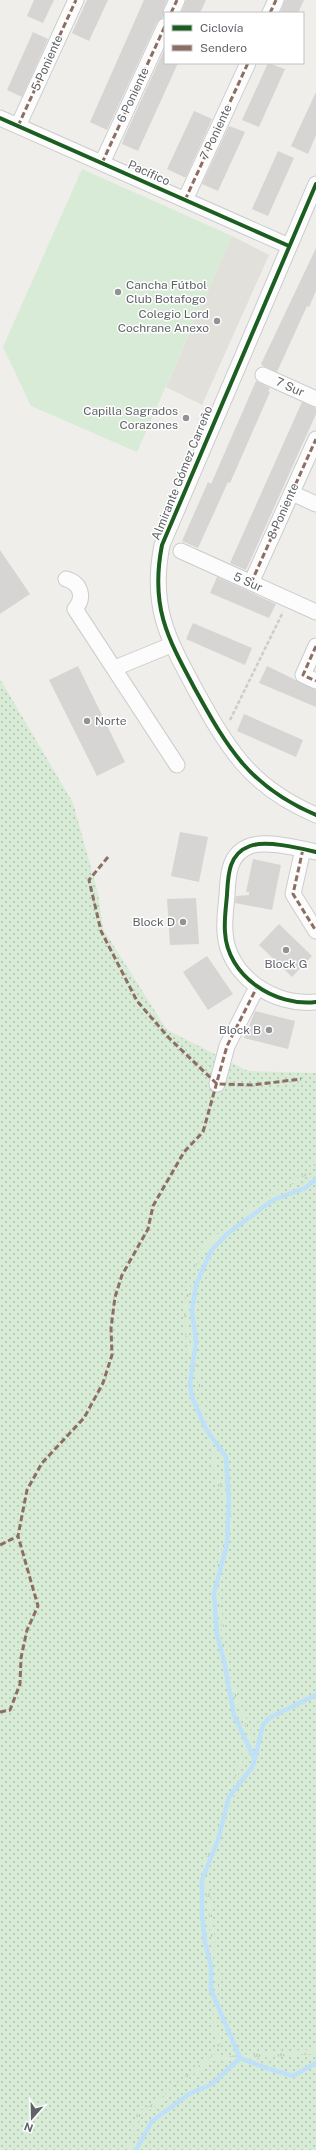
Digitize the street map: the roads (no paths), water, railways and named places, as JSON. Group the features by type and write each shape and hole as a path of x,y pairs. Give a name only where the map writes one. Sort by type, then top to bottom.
{"street":[{"name":"5 Poniente","path":"18,126 76,0"},
{"path":"171,12 177,0"},
{"path":"270,12 276,0"},
{"name":"6 Poniente","path":"102,163 164,28"},
{"name":"7 Poniente","path":"185,200 248,64"},
{"name":"Pacífico","path":"0,118 289,246"},
{"name":"Almirante Gómez Carreño","path":"315,188 237,364 162,545 158,568 158,597 162,619 171,645 221,737 238,759 268,787 284,799 316,815"},
{"name":"7 Sur","path":"263,375 316,399"},
{"name":"8 Poniente","path":"251,583 316,439"},
{"path":"292,493 316,504"},
{"name":"5 Sur","path":"181,551 316,612"},
{"path":"66,578 74,582 80,590 80,600 75,609 177,765"},
{"path":"115,668 171,645"},
{"path":"309,678 316,646"},
{"path":"316,931 293,894 309,850 255,845 238,854 230,866 224,932 232,956 238,967 257,987 277,998 288,1001 316,1002"},
{"path":"217,1084 227,1046 257,987"}],"waterway":[{"path":"254,1758 234,1715 224,1661 217,1635 214,1593 227,1544 229,1503 226,1457 206,1429 192,1397 190,1384 196,1341 192,1311 196,1285 211,1251 227,1234 273,1200 305,1188 316,1179"},
{"path":"136,2150 152,2121 189,2094 212,2084 240,2058 211,1990 211,1966 205,1942 202,1916 202,1880 218,1840 229,1797 253,1766 263,1725 269,1718 316,1695"},
{"path":"240,2058 293,2076 316,2063"}],"place":[{"name":"Cancha Fútbol Club Botafogo","path":"118,292"},
{"name":"Colegio Lord Cochrane Anexo","path":"217,321"},
{"name":"Capilla Sagrados Corazones","path":"186,418"},
{"name":"Norte","path":"87,721"},
{"name":"Block D","path":"183,922"},
{"name":"Block G","path":"286,950"},
{"name":"Block B","path":"269,1030"}]}
